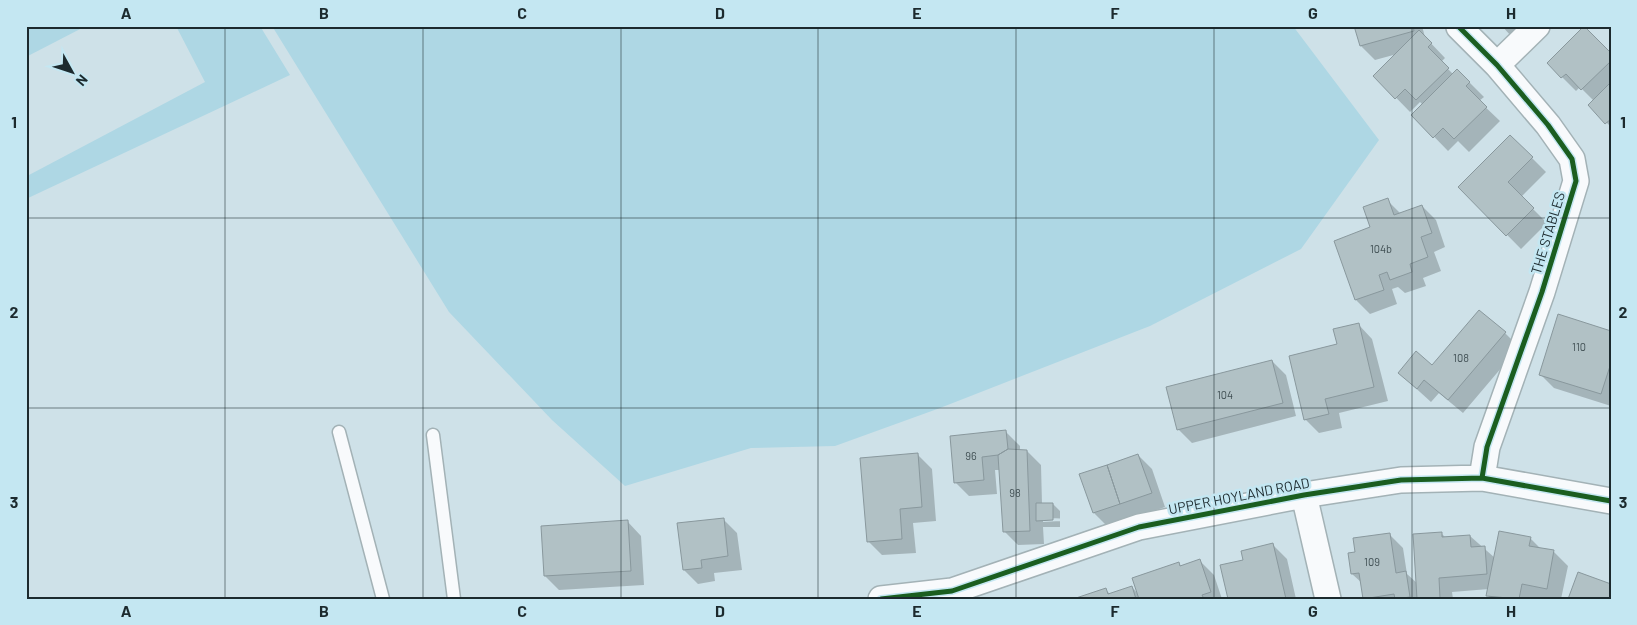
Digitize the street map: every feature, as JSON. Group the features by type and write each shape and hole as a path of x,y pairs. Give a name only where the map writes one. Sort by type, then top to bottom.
{"street":[{"path":"1497,65 1537,26"},
{"name":"THE STABLES","path":"1459,27 1497,65 1548,125 1572,159 1576,181 1542,292 1487,447 1482,478"},
{"name":"UPPER HOYLAND ROAD","path":"881,599 952,591 1139,527 1304,495 1401,480 1482,478 1611,501"},
{"path":"1304,495 1328,599"}],"lane":[{"path":"339,432 383,599"},
{"path":"433,435 454,599"}],"shaded area":[{"path":"26,26 86,26 26,57"},
{"path":"176,26 260,26 290,75 26,199 26,171 29,175 205,82"},
{"path":"272,26 1293,26 1379,140 1301,249 1150,326 940,408 835,446 751,448 625,486 552,420 449,312"}],"building":[{"path":"1354,26 1413,26 1414,31 1360,46"},
{"path":"1584,26 1611,53 1611,61 1581,90 1566,74 1561,78 1547,63"},
{"path":"1419,30 1432,43 1428,47 1449,68 1416,100 1405,89 1395,99 1373,76"},
{"path":"1457,69 1470,82 1466,86 1487,107 1454,139 1443,128 1433,138 1411,115"},
{"path":"1611,82 1611,119 1605,124 1588,105"},
{"path":"1510,135 1533,157 1508,182 1534,208 1506,236 1458,187"},
{"path":"1388,198 1394,215 1422,205 1432,233 1421,237 1428,257 1410,264 1412,272 1390,280 1387,272 1379,275 1384,290 1355,300 1334,241 1370,227 1363,207"},
{"path":"1479,310 1506,332 1448,400 1424,380 1417,389 1398,373 1416,351 1432,365"},
{"path":"1558,314 1611,331 1611,363 1601,394 1539,375"},
{"path":"1359,323 1374,387 1325,399 1329,414 1304,420 1289,356 1337,344 1333,329"},
{"path":"1272,360 1283,403 1177,430 1166,387"},
{"path":"1006,430 1008,449 998,455 982,457 984,480 954,483 950,436"},
{"path":"1008,449 1027,450 1030,531 1003,532 998,455"},
{"path":"918,453 922,507 900,509 902,539 867,542 860,458"},
{"path":"1138,454 1152,493 1120,504 1107,465"},
{"path":"1107,465 1120,504 1093,513 1079,474"},
{"path":"1036,503 1053,503 1053,520 1036,521"},
{"path":"724,518 728,556 701,560 702,568 683,570 677,523"},
{"path":"628,520 631,571 544,576 541,526"},
{"path":"1499,531 1531,537 1529,546 1554,550 1547,589 1522,584 1519,599 1486,596"},
{"path":"1442,532 1442,537 1470,535 1471,547 1485,546 1487,574 1439,578 1440,598 1417,599 1413,534"},
{"path":"1390,533 1396,573 1406,571 1410,597 1395,599 1394,594 1363,599 1359,573 1351,574 1348,553 1355,552 1353,538"},
{"path":"1273,543 1286,599 1228,599 1220,565 1243,560 1241,551"},
{"path":"1200,559 1211,592 1202,595 1204,599 1139,599 1132,578 1179,562 1180,566"},
{"path":"1578,572 1611,584 1611,599 1568,599"},
{"path":"1132,586 1136,599 1073,599 1106,588 1108,594"}],"cycle path":[{"path":"1459,27 1497,65 1548,125 1572,159 1576,181 1542,292 1487,447 1482,478"},
{"path":"881,599 952,591 1139,527 1304,495 1401,480 1482,478 1611,501"}]}
